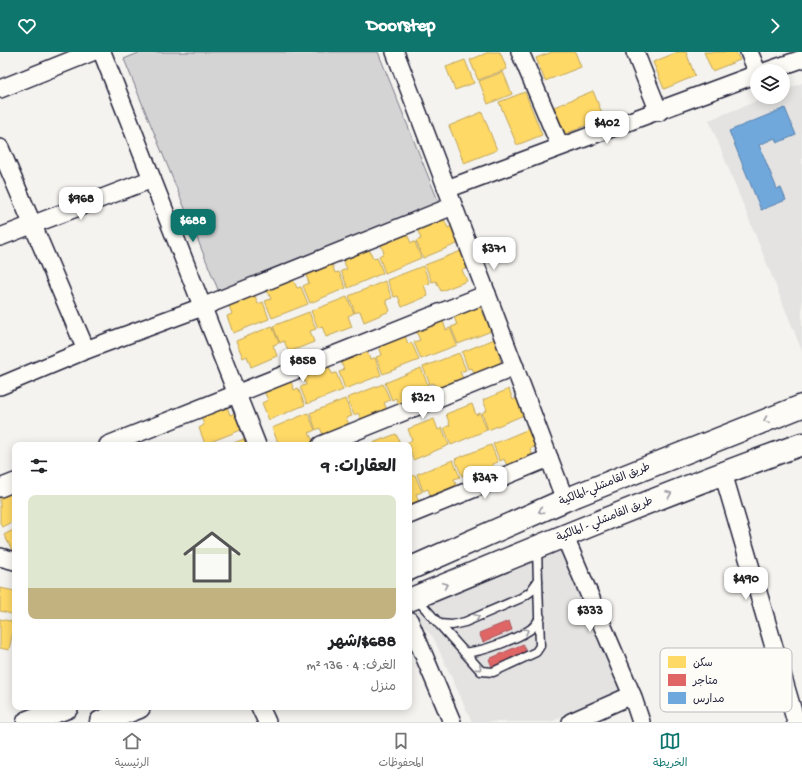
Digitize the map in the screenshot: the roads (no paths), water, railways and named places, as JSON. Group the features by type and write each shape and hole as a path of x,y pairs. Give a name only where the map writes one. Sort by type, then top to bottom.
{"highway":[{"name":"طريق القامشلي-المالكية","path":"412,568 574,497 802,406"},
{"name":"طريق القامشلي - المالكية","path":"412,598 564,535 802,444"},
{"path":"574,497 594,524"},
{"path":"28,722 59,710"},
{"path":"113,720 133,710"}],"street":[{"path":"0,89 92,52"},
{"path":"102,52 256,442"},
{"path":"394,52 549,458 574,497"},
{"path":"520,52 560,146"},
{"path":"635,52 659,112"},
{"path":"749,52 754,64"},
{"path":"787,64 802,59"},
{"path":"447,189 560,146 659,112 750,77"},
{"path":"0,148 86,350"},
{"path":"0,237 152,179"},
{"path":"0,386 86,350 202,307 453,206"},
{"path":"116,442 487,294"},
{"path":"328,442 515,367"},
{"path":"412,514 549,458"},
{"path":"723,473 774,648"},
{"path":"0,488 12,483"},
{"path":"564,535 632,695 641,722"},
{"path":"0,557 12,560"},
{"path":"412,627 452,722"},
{"path":"571,722 632,695"},
{"path":"792,708 796,722"},
{"path":"261,710 267,722"}],"lane":[{"path":"412,598 439,624 481,671 489,673 539,650 540,617 537,547"},
{"path":"439,624 452,625 465,622 507,604 526,595 538,581"},
{"path":"464,652 483,650 527,631 534,626 540,617"}]}
